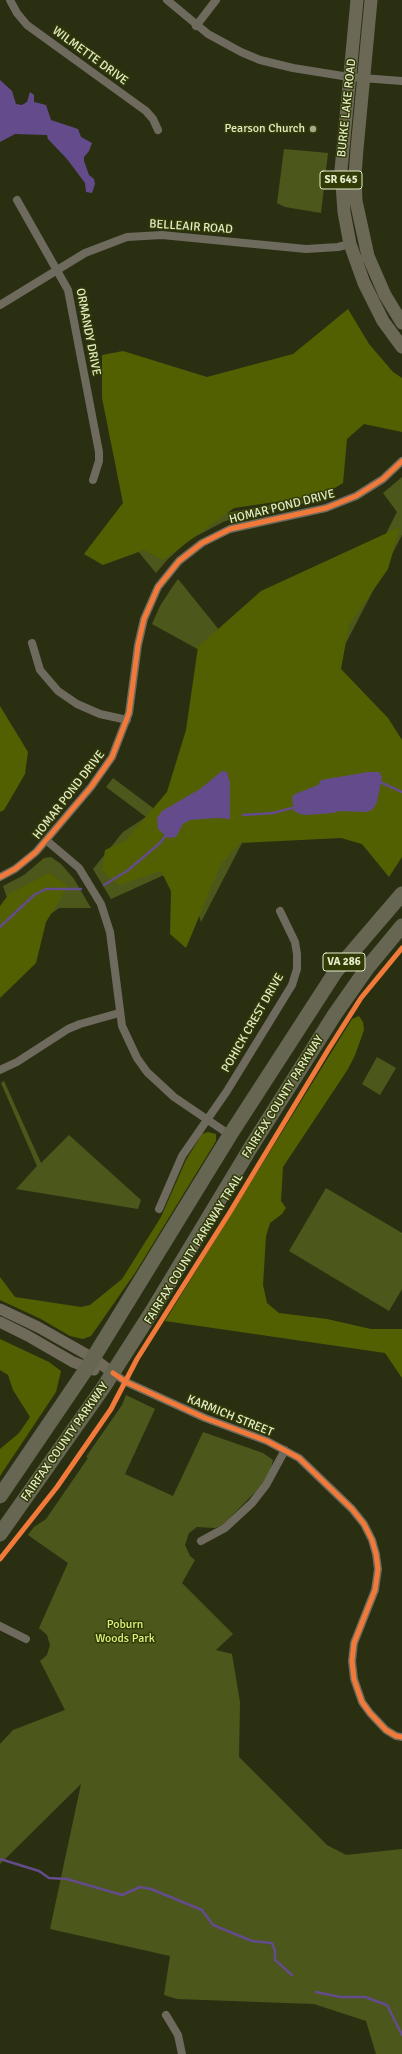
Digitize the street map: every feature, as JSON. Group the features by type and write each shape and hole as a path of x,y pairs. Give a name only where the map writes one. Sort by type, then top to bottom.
{"highway":[{"name":"FAIRFAX COUNTY PARKWAY","path":"0,1496 90,1363 230,1135 336,971 402,894"},
{"name":"FAIRFAX COUNTY PARKWAY","path":"0,1534 113,1373 251,1147 335,1014 368,967 402,926"}],"main road":[{"name":"BURKE LAKE ROAD","path":"357,0 349,77 341,183 344,212 350,244 357,267 383,322 402,347"},
{"name":"BURKE LAKE ROAD","path":"371,0 355,176 359,219 364,244 375,272 385,295 402,323"},
{"path":"0,1309 38,1327 90,1363"},
{"path":"0,1322 113,1373"}],"street":[{"name":"WILMETTE DRIVE","path":"10,0 17,13 27,25 146,111 153,119 158,130"},
{"path":"167,0 196,26 224,43 260,60 293,68 349,77 402,81"},
{"path":"196,26 216,0"},
{"name":"ORMANDY DRIVE","path":"17,200 68,290 99,452 99,461 93,480"},
{"name":"BELLEAIR ROAD","path":"0,305 98,247 118,239 137,236 162,235 306,249 338,247 350,244"},
{"name":"HOMAR POND DRIVE","path":"0,877 26,861 46,840 106,767 118,746 127,720 134,682 138,645 144,619 158,587 179,561 202,543 230,529 326,508 356,496 383,479 402,461"},
{"path":"32,643 40,670 58,691 77,704 100,714 127,720"},
{"path":"46,840 79,868 101,904 110,932 119,1014 122,1026 128,1040 147,1072 174,1097 207,1121 230,1135"},
{"name":"POHICK CREST DRIVE","path":"159,1209 182,1156 207,1121 282,1004 292,985 297,969 297,954 294,942 280,911"},
{"path":"0,1070 16,1062 68,1029 119,1014"},
{"name":"KARMICH STREET","path":"113,1373 126,1382 204,1418 267,1441 299,1458 349,1506 364,1524 372,1540 376,1554 377,1581 371,1603 354,1643 352,1661 354,1679 360,1697 370,1713 386,1730 396,1736 402,1737"},
{"path":"201,1541 225,1528 252,1503 266,1485 285,1450"},
{"path":"0,1626 26,1639"},
{"path":"166,2015 178,2035 182,2054"}],"green space":[{"path":"284,149 328,153 321,213 285,207 277,203"},
{"path":"348,309 369,344 393,372 402,378 402,432 364,424 347,439 343,483 323,495 234,508 163,560 144,550 103,565 84,554 123,503 102,398 102,355 123,351 207,377 293,354"},
{"path":"402,477 402,535 201,922 184,866 111,899 93,869 123,832 146,817 106,787 113,778 157,811 208,779 232,668 152,624 160,606 173,586 178,579 220,631 348,608 397,512 383,493"},
{"path":"331,494 329,498 243,515 223,522 189,540 168,559 156,573 122,532"},
{"path":"400,527 388,569 349,625 341,669 388,718 402,740 402,857 389,877 362,844 341,838 240,843 221,864 186,948 170,934 171,891 161,871 119,885 102,871 105,850 125,841 167,792 186,730 198,647 261,591"},
{"path":"0,706 28,752 25,774 4,810 0,812"},
{"path":"51,857 61,864 74,879 91,908 59,908 0,951 12,913 3,886 24,875 44,858"},
{"path":"49,873 68,886 46,922 36,963 0,998 0,906 9,894"},
{"path":"359,1016 363,1022 364,1030 348,1069 283,1167 281,1201 286,1208 282,1214 270,1223 266,1236 263,1285 267,1303 279,1313 327,1319 371,1329 402,1329 402,1378 385,1353 165,1321 352,1019"},
{"path":"377,1057 396,1068 380,1095 362,1084"},
{"path":"4,1081 41,1163 69,1135 141,1200 138,1209 16,1189 37,1166 1,1083"},
{"path":"208,1132 216,1134 216,1141 135,1273 91,1336 83,1339 70,1336 41,1319 0,1300 0,1277 15,1297 81,1307 90,1305 122,1279 161,1217 186,1160 202,1134"},
{"path":"326,1188 402,1233 402,1289 389,1311 289,1251"},
{"path":"0,1339 49,1362 61,1371 56,1392 0,1476 0,1449 19,1433 30,1417 13,1390 8,1375 0,1370"},
{"name":"Poburn Woods Park","path":"126,1395 155,1409 125,1474 173,1496 203,1432 263,1453 273,1460 271,1469 260,1487 223,1525 215,1528 197,1527 189,1533 185,1545 190,1556 195,1560 182,1583 233,1634 216,1650 232,1654 240,1702 239,1757 327,1845 346,1855 402,1849 402,2054 376,2054 366,2021 314,2004 177,1999 164,1995 170,1956 50,1929 81,1784 0,1864 0,1744 13,1730 65,1710 40,1661 47,1655 50,1645 47,1635 39,1628 68,1563 28,1535 34,1527 46,1519 88,1458 86,1457 122,1405"}],"shaded area":[{"path":"0,80 12,91 16,104 22,105 27,102 30,92 34,95 34,102 46,105 51,120 78,129 81,137 92,143 89,151 84,157 84,161 89,175 94,179 95,184 92,193 86,192 85,183 67,159 48,139 47,135 15,134 0,142"},
{"path":"222,771 227,772 230,783 230,819 217,818 190,820 183,824 176,837 168,838 158,829 157,818 162,811 200,789"},
{"path":"368,772 379,772 382,777 377,802 373,809 367,812 339,811 333,813 307,815 294,811 292,797 295,794 318,785 321,780"}],"waterway":[{"path":"377,783 380,782 402,792"},
{"path":"243,815 273,813 296,807"},
{"path":"104,885 127,871 160,843 167,834"},
{"path":"0,927 34,895 46,889 81,889"},
{"path":"0,1859 39,1871 49,1878 67,1879 122,1895 140,1887 151,1889 202,1910 213,1925 252,1941 272,1943 275,1951 275,1960 292,1975"},
{"path":"316,1992 340,1997 365,1997 387,2005 402,2035"}],"cycle path":[{"path":"0,877 15,869 36,852 91,787 112,757 129,713 138,645 144,619 158,587 179,561 202,543 230,529 326,508 356,496 383,479 402,461"},
{"name":"FAIRFAX COUNTY PARKWAY TRAIL","path":"0,1559 57,1487 111,1409 137,1359 230,1212 328,1050 361,998 402,948"},
{"path":"113,1373 126,1382 205,1418 267,1441 299,1458 352,1509 364,1524 372,1540 378,1569 375,1590 354,1643 352,1661 354,1679 362,1702 370,1713 386,1730 396,1736 402,1737"}],"place":[{"name":"Pearson Church","path":"313,129"}]}
